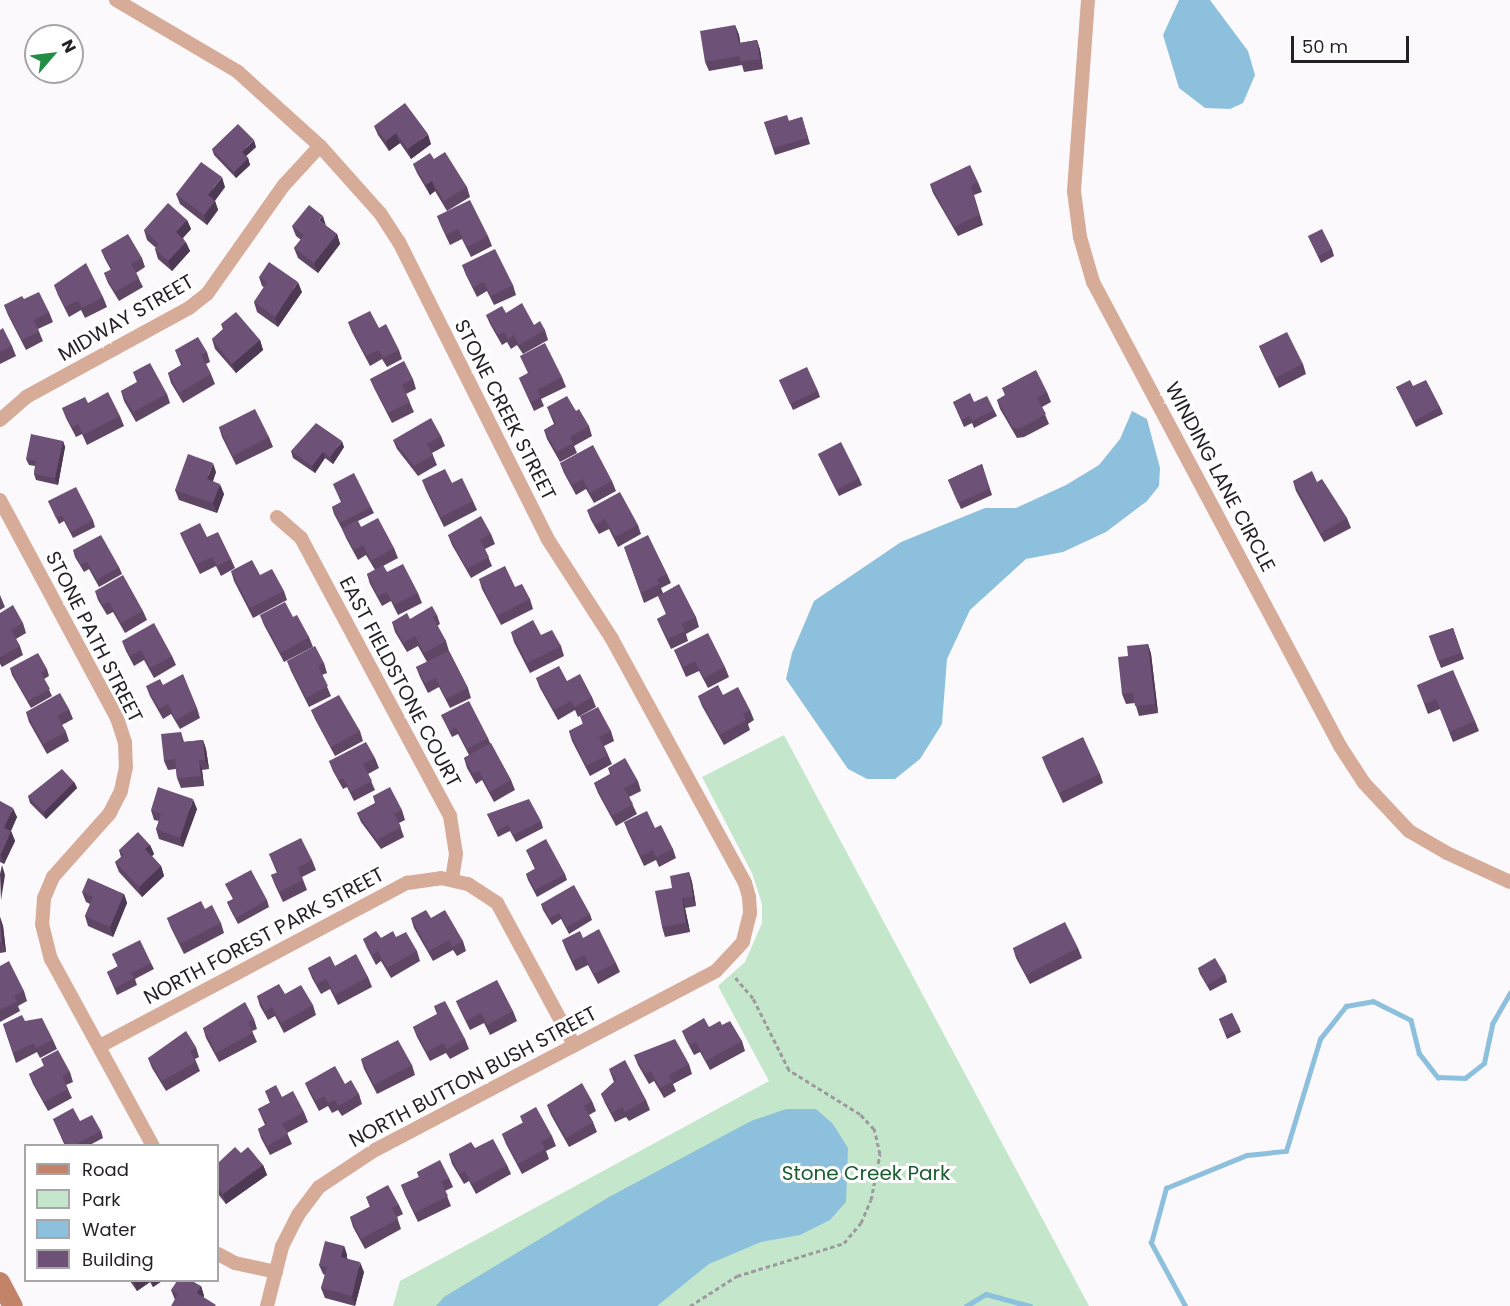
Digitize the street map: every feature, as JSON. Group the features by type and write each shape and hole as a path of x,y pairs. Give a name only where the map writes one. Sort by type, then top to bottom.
{"main road":[{"path":"0,1282 13,1306"}],"street":[{"name":"STONE CREEK STREET","path":"116,0 238,72 320,146 361,188 399,242 547,538 612,639 745,883 750,913 748,926"},
{"name":"WINDING LANE CIRCLE","path":"1088,0 1074,191 1080,237 1093,282 1340,746 1364,783 1391,816 1418,837 1510,882"},
{"name":"MIDWAY STREET","path":"0,420 26,397 189,308 207,294 284,184 320,146"},
{"name":"STONE PATH STREET","path":"0,500 117,718 125,742 126,767 121,791 110,813 53,877 44,898 42,924 51,959 152,1144"},
{"name":"EAST FIELDSTONE COURT","path":"277,516 301,538 450,816 456,854 452,879"},
{"name":"NORTH FOREST PARK STREET","path":"100,1046 407,883 452,879"},
{"path":"452,879 481,891 497,903 574,1045"},
{"name":"NORTH BUTTON BUSH STREET","path":"267,1306 276,1272 298,1215 319,1187 375,1150 716,971 736,952 748,926"},
{"path":"219,1255 235,1263 276,1272"}],"path":[{"path":"690,1306 737,1276 844,1243 861,1223 871,1200 880,1154 874,1129 860,1114 789,1070 753,998 733,975"}],"green space":[{"name":"Stone Creek Park","path":"784,735 1089,1306 393,1306 400,1281 769,1081 718,986 745,962 762,923 762,904 752,873 702,777"}],"water":[{"path":"1179,0 1210,0 1248,51 1255,75 1243,103 1230,109 1205,108 1179,88 1163,35"},
{"path":"1132,411 1147,419 1160,468 1159,486 1147,501 1106,532 1063,552 1026,559 970,610 947,659 942,724 920,759 895,779 867,779 848,769 786,679 792,653 814,601 901,542 985,508 1016,508 1066,485 1099,465 1120,439"},
{"path":"786,1109 816,1109 833,1124 848,1148 846,1202 830,1220 800,1235 761,1242 709,1264 657,1306 436,1306 444,1297 609,1197 751,1121"}],"building":[{"path":"735,25 739,43 757,40 760,59 741,62 739,56 705,62 700,31"},
{"path":"405,103 428,134 408,149 396,133 386,141 374,126"},
{"path":"787,115 789,121 802,117 808,138 773,148 764,122"},
{"path":"238,124 254,140 242,152 248,158 234,172 212,149"},
{"path":"445,152 467,187 444,201 432,181 426,185 413,164 430,153 434,159"},
{"path":"201,162 222,177 208,195 215,201 204,215 176,194"},
{"path":"970,165 978,182 971,186 979,215 954,227 930,184"},
{"path":"470,200 488,236 467,247 458,229 446,235 437,216"},
{"path":"168,203 187,220 176,232 186,242 168,261 155,249 159,244 144,230"},
{"path":"309,205 323,216 319,220 337,234 314,263 294,248 304,235 292,226"},
{"path":"1322,229 1332,249 1318,256 1308,236"},
{"path":"128,234 142,258 131,264 139,278 115,292 104,273 112,269 101,250"},
{"path":"495,249 513,285 491,296 484,282 473,287 462,265"},
{"path":"269,262 298,282 275,317 254,302 267,282 259,277"},
{"path":"86,263 103,297 82,308 78,301 65,307 54,285"},
{"path":"39,292 49,312 34,320 39,332 22,340 4,305 22,296 24,299"},
{"path":"522,303 534,325 540,321 545,330 519,345 514,335 508,339 504,332 498,335 486,315 502,306 506,313"},
{"path":"370,311 379,328 386,324 399,350 383,358 379,350 366,356 348,322"},
{"path":"236,312 260,340 232,364 212,339 225,328 221,324"},
{"path":"3,328 12,346 0,352 0,330"},
{"path":"1287,332 1303,364 1275,378 1259,346"},
{"path":"198,337 207,352 201,355 211,374 179,393 168,373 183,364 175,350"},
{"path":"545,343 562,377 537,390 541,397 531,402 519,378 529,373 520,356"},
{"path":"404,361 413,379 402,385 410,402 388,413 370,379"},
{"path":"150,363 167,394 133,412 121,391 138,382 133,372"},
{"path":"807,367 818,391 790,404 779,380"},
{"path":"1036,370 1047,392 1037,398 1046,414 1021,428 1013,428 997,400 1006,395 1002,388"},
{"path":"1410,380 1413,386 1426,380 1440,407 1414,421 1396,387"},
{"path":"108,392 120,416 83,435 78,424 72,427 62,408 85,397 88,403"},
{"path":"970,393 974,402 987,396 994,410 972,421 969,416 962,420 953,402"},
{"path":"567,396 576,411 579,409 589,426 570,437 573,443 557,452 544,430 556,423 547,407"},
{"path":"255,409 269,437 233,456 219,427"},
{"path":"431,418 441,436 427,444 433,455 414,466 393,440"},
{"path":"316,423 342,441 330,457 323,452 312,466 291,451"},
{"path":"31,434 63,441 55,478 34,474 36,461 26,459"},
{"path":"841,442 859,478 836,490 818,454"},
{"path":"593,445 612,481 590,493 583,479 572,485 560,463"},
{"path":"188,454 213,463 207,479 220,484 213,503 175,490"},
{"path":"982,464 989,489 958,503 948,480"},
{"path":"445,469 452,483 462,478 473,501 441,517 422,480"},
{"path":"1312,471 1317,482 1322,479 1347,518 1321,533 1293,481"},
{"path":"354,473 371,507 340,523 332,507 342,502 333,484"},
{"path":"76,487 93,520 71,532 62,515 56,518 48,501"},
{"path":"620,492 638,525 615,537 605,519 595,525 587,510"},
{"path":"481,516 491,534 480,540 489,557 467,569 448,535"},
{"path":"378,518 394,548 371,561 363,545 354,550 342,529 357,520 361,527"},
{"path":"200,523 207,537 218,532 231,559 217,566 212,557 197,564 180,533"},
{"path":"101,535 119,567 97,580 87,562 81,565 73,550"},
{"path":"648,535 667,574 657,579 659,584 641,593 624,547"},
{"path":"252,560 260,575 272,569 284,591 250,608 231,571"},
{"path":"403,564 418,593 394,605 387,592 378,596 367,574 383,565 387,572"},
{"path":"505,566 515,587 522,584 530,599 497,616 479,579"},
{"path":"123,575 143,611 121,623 109,602 103,605 95,591"},
{"path":"679,584 696,617 681,624 685,631 668,639 657,619 667,614 658,596"},
{"path":"285,602 293,617 297,615 309,637 281,653 260,615"},
{"path":"13,605 23,623 11,630 20,646 0,657 0,613"},
{"path":"432,606 437,615 433,617 446,641 424,653 415,636 403,643 392,622 407,613 410,619"},
{"path":"533,620 541,635 552,630 561,646 527,663 511,632"},
{"path":"154,623 172,656 150,668 141,650 130,656 122,641"},
{"path":"1453,628 1461,653 1438,661 1429,636"},
{"path":"708,633 725,667 704,678 695,661 683,667 674,650"},
{"path":"1148,644 1155,704 1135,706 1133,693 1122,694 1118,657 1128,656 1127,646"},
{"path":"315,646 324,663 318,666 328,686 306,698 287,661"},
{"path":"449,651 468,688 446,699 436,678 425,683 416,667"},
{"path":"38,653 47,669 41,673 50,689 28,701 10,668"},
{"path":"559,666 567,681 580,674 592,697 575,707 571,701 554,710 536,678"},
{"path":"1453,670 1475,721 1450,732 1436,699 1425,704 1417,685"},
{"path":"183,674 197,708 176,720 168,704 159,709 146,686 160,679 163,685"},
{"path":"718,685 723,695 738,687 750,710 743,714 746,720 720,735 698,696"},
{"path":"60,693 69,709 57,716 66,732 43,744 26,712"},
{"path":"339,695 360,731 331,747 311,710"},
{"path":"469,701 488,738 467,749 456,727 450,731 441,715"},
{"path":"598,707 611,731 599,737 608,755 586,766 569,731 584,723 580,716"},
{"path":"181,732 182,742 203,740 205,760 199,760 201,776 177,778 175,759 164,761 161,734"},
{"path":"1083,737 1100,774 1059,793 1042,757"},
{"path":"366,742 375,758 363,764 372,781 351,792 343,778 339,780 329,761"},
{"path":"491,743 511,780 490,792 479,771 473,774 464,758"},
{"path":"625,758 638,781 624,788 633,804 612,816 594,783 611,774 608,768"},
{"path":"62,769 74,782 44,812 28,796"},
{"path":"158,787 193,799 180,838 156,829 161,814 151,810"},
{"path":"390,787 402,810 394,814 401,827 377,840 357,813 376,803 373,796"},
{"path":"529,799 541,821 513,835 508,825 496,831 487,814"},
{"path":"0,801 13,808 4,828 11,831 1,854 0,853"},
{"path":"647,811 655,828 661,825 673,849 656,857 653,850 641,856 624,822"},
{"path":"138,832 150,845 145,849 161,866 139,887 115,862 124,855 119,850"},
{"path":"301,838 312,860 297,868 303,880 280,892 271,875 278,872 269,854"},
{"path":"546,839 565,874 535,890 526,874 536,868 526,850"},
{"path":"251,870 267,900 236,918 227,902 234,899 225,884"},
{"path":"689,872 693,897 682,898 686,923 662,927 655,891 672,888 670,876"},
{"path":"88,878 124,894 110,927 85,916 93,897 82,892"},
{"path":"574,885 590,914 567,927 559,913 549,918 541,904"},
{"path":"201,901 205,909 212,905 221,923 180,944 167,918"},
{"path":"426,910 431,918 445,910 463,941 453,947 449,940 429,951 411,918"},
{"path":"1065,922 1078,948 1026,975 1013,948"},
{"path":"599,929 616,963 594,974 584,955 573,961 562,940 580,931 583,938"},
{"path":"376,931 381,938 393,931 396,937 406,932 417,951 387,968 378,951 372,955 363,939"},
{"path":"140,940 151,963 131,973 134,978 115,988 107,972 118,966 112,954"},
{"path":"356,954 368,977 335,995 326,979 317,984 308,968 330,956 335,966"},
{"path":"1215,958 1225,975 1207,985 1198,968"},
{"path":"9,961 24,991 14,996 17,1002 0,1010 0,966"},
{"path":"497,980 513,1011 487,1025 481,1013 466,1021 456,1001"},
{"path":"279,984 285,994 301,985 313,1005 281,1023 272,1007 265,1011 257,996"},
{"path":"445,1001 465,1039 447,1049 443,1043 427,1052 413,1027 438,1014 434,1006"},
{"path":"245,1002 254,1019 248,1022 253,1033 216,1053 203,1028"},
{"path":"1232,1013 1240,1029 1226,1035 1219,1019"},
{"path":"22,1015 25,1021 42,1018 53,1040 36,1048 34,1043 13,1053 3,1024"},
{"path":"704,1018 709,1027 720,1021 722,1025 730,1021 742,1041 706,1061 696,1042 690,1046 682,1031"},
{"path":"186,1031 196,1047 190,1051 196,1062 162,1081 148,1058"},
{"path":"675,1039 689,1064 669,1075 672,1082 660,1088 651,1071 645,1074 634,1055"},
{"path":"398,1040 412,1065 374,1085 361,1059"},
{"path":"58,1050 70,1072 62,1076 68,1089 44,1102 29,1074 45,1065 41,1059"},
{"path":"625,1060 646,1100 625,1112 622,1107 612,1113 601,1094 616,1080 609,1069"},
{"path":"335,1066 345,1084 351,1080 359,1094 338,1106 335,1100 328,1103 324,1096 316,1101 305,1083"},
{"path":"582,1083 592,1101 584,1106 593,1122 566,1138 547,1105"},
{"path":"276,1085 282,1097 293,1091 304,1112 282,1124 288,1134 267,1146 258,1129 267,1124 258,1109 271,1102 265,1091"},
{"path":"536,1107 552,1136 541,1142 545,1149 518,1164 502,1134 524,1122 520,1116"},
{"path":"73,1108 80,1121 92,1115 101,1131 77,1144 65,1144 53,1119"},
{"path":"493,1139 507,1165 472,1184 465,1171 460,1174 449,1154 471,1142 475,1148"},
{"path":"235,1147 241,1153 248,1147 263,1165 223,1194 219,1189 219,1162"},
{"path":"440,1160 449,1178 441,1182 448,1196 415,1213 401,1185 419,1177 417,1172"},
{"path":"388,1185 399,1205 392,1208 398,1219 361,1239 350,1217 371,1206 366,1197"},
{"path":"325,1241 344,1246 341,1257 360,1262 352,1296 321,1288 327,1267 319,1265"},
{"path":"176,1282 194,1282 201,1286 197,1293 216,1305 171,1306 178,1294 171,1290"}],"waterway":[{"path":"1185,1306 1151,1243 1166,1188 1247,1155 1286,1151 1320,1039 1346,1006 1373,1001 1411,1020 1419,1053 1438,1077 1465,1078 1484,1063 1492,1024 1510,993"},
{"path":"966,1306 986,1294 1030,1306"}]}
